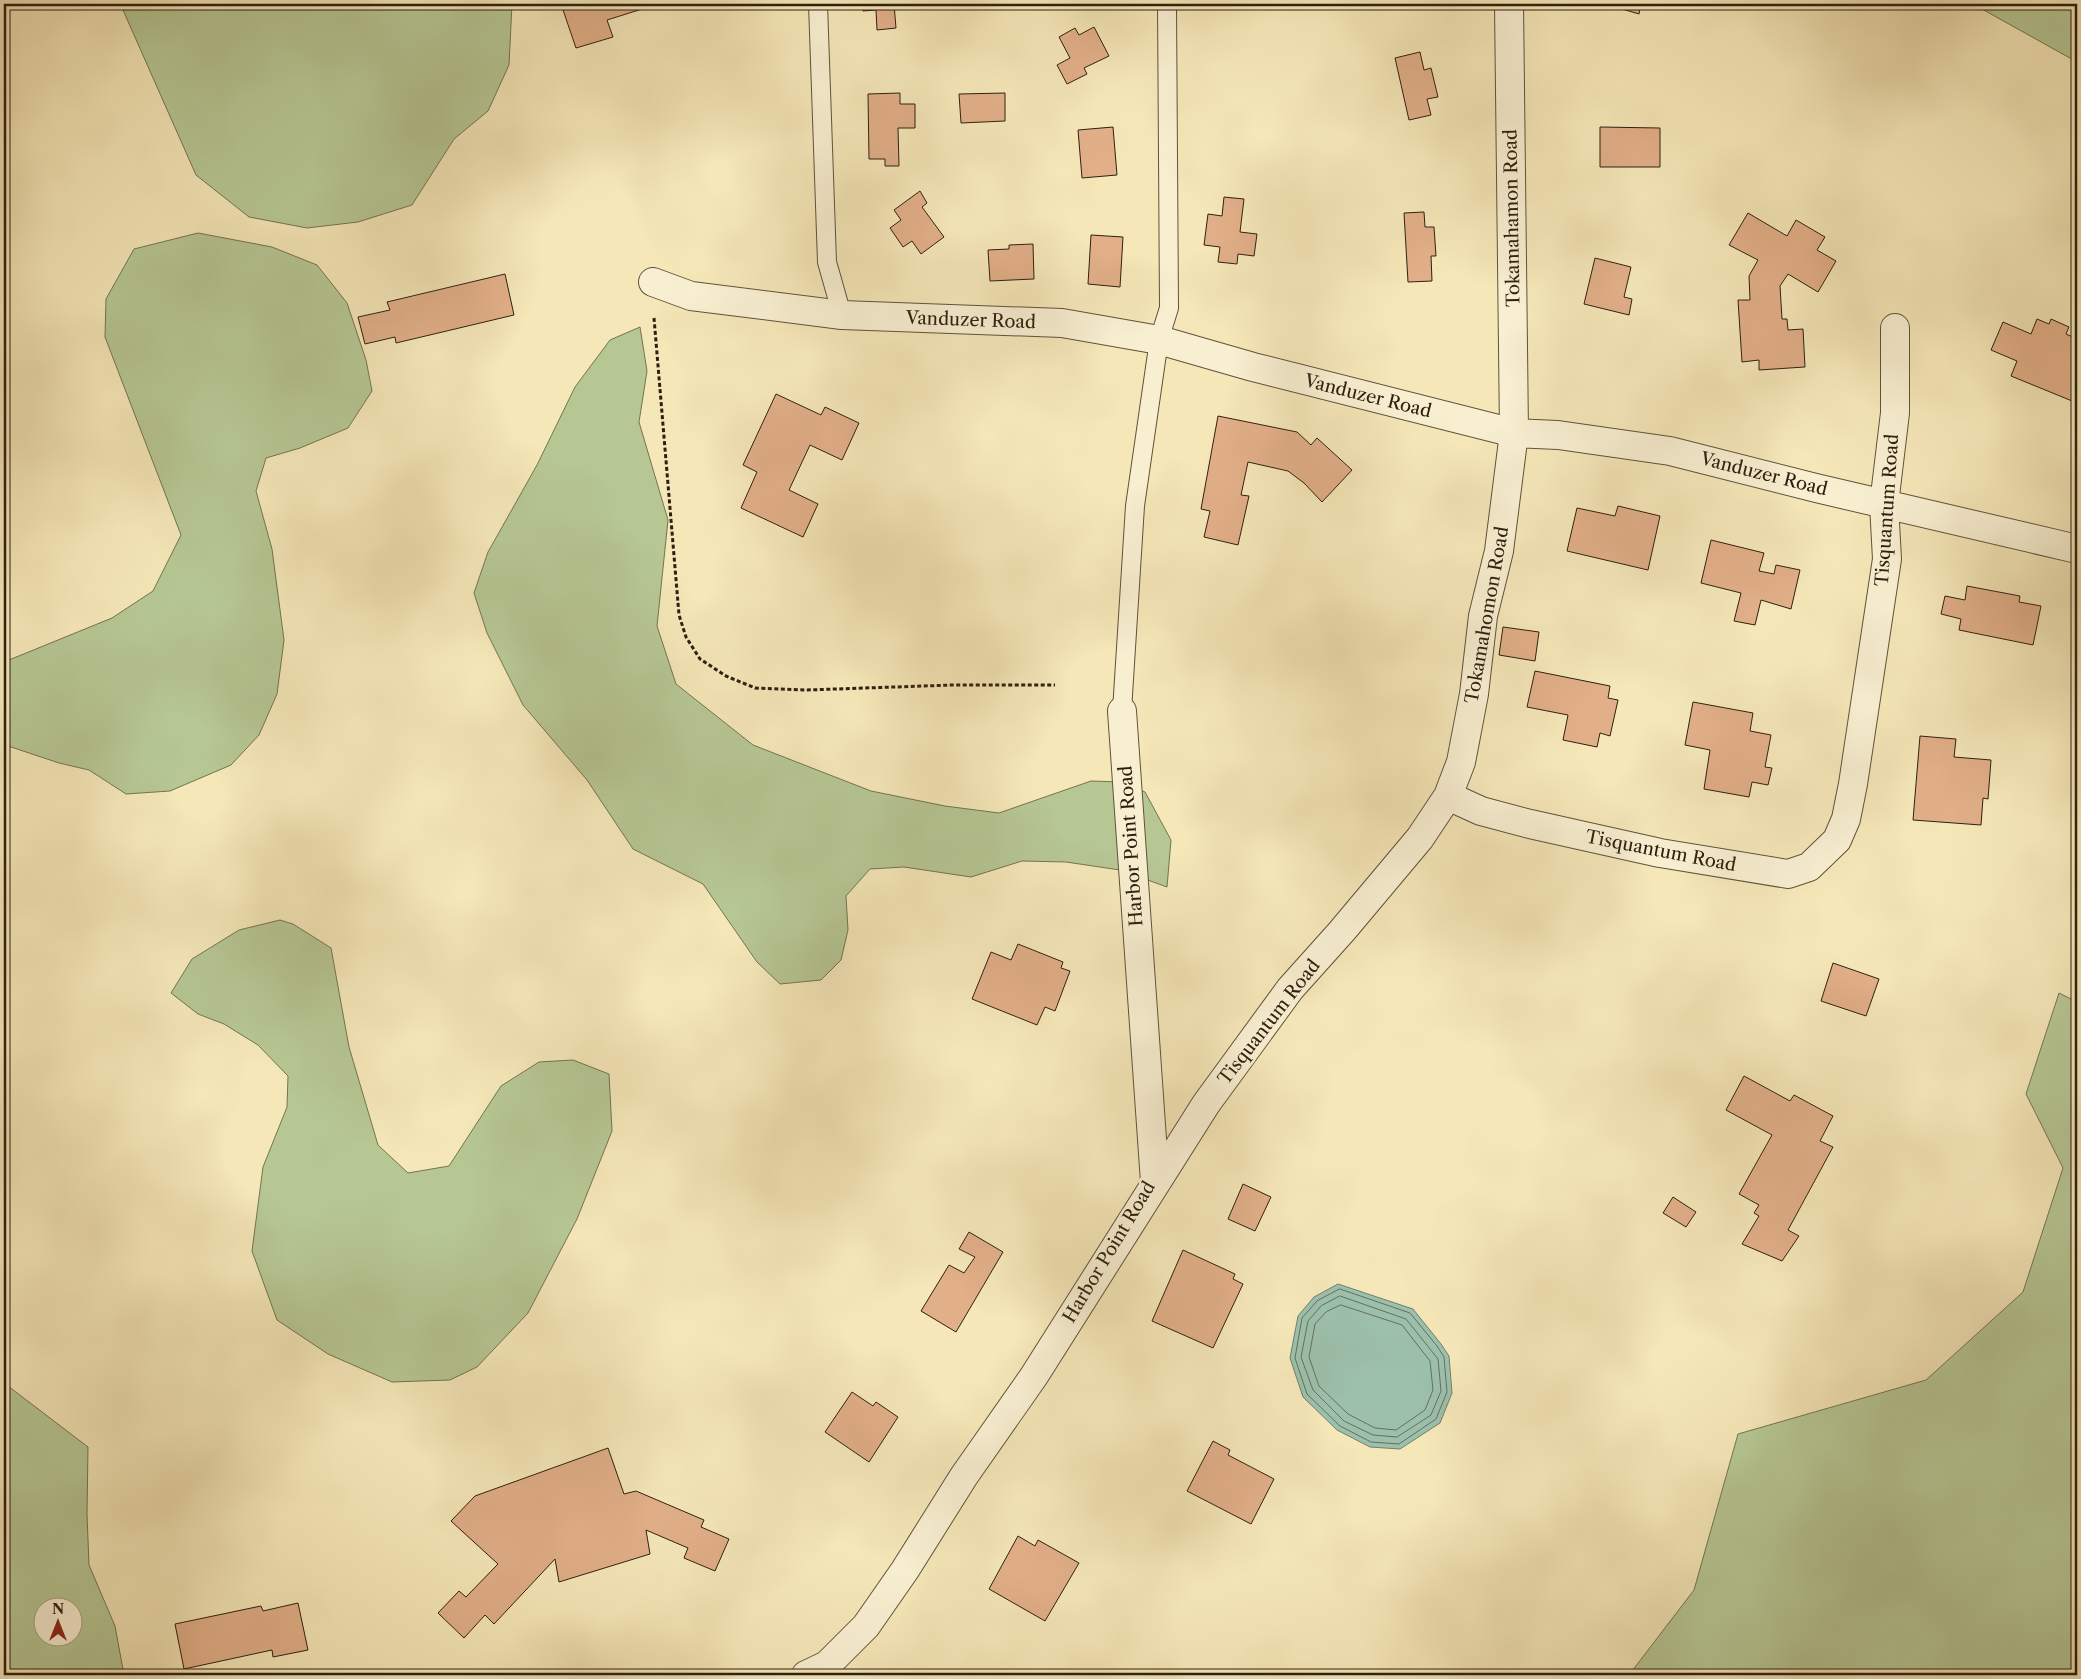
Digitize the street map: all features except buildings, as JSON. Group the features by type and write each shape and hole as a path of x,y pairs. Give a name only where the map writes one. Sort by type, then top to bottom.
{"street":[{"name":"Tokamahamon Road","path":"1509,4 1514,433"},
{"name":"Vanduzer Road","path":"653,282 691,296 842,315 1062,323 1160,340 1514,433 1558,435 1670,451 2077,549"},
{"name":"Tisquantum Road","path":"1155,1182 1206,1104 1290,989 1342,931 1420,838 1448,796 1481,811 1660,853 1788,874 1809,866 1837,840 1846,819 1852,793 1886,559 1884,504 1895,413 1895,328"},
{"name":"Tokamahomon Road","path":"1448,796 1462,762 1474,694 1483,616 1499,551 1514,433"},
{"name":"Harbor Point Road","path":"806,1675 826,1665 866,1626 905,1570 964,1476 1034,1376 1105,1265 1155,1182 1122,711"}],"lane":[{"path":"818,4 826,262 842,315"},
{"path":"1122,711 1135,506 1160,340 1169,308 1168,4"}],"path":[{"path":"653,282 653,306 679,615 686,638 700,659 726,676 755,688 808,690 953,685 1054,685"}],"shaded area":[{"path":"136,4 512,4 509,65 488,111 454,139 412,205 358,222 307,228 249,217 196,175 123,10"},
{"path":"1973,4 2077,4 2077,62"},
{"path":"198,233 272,247 317,265 347,303 366,360 372,391 348,428 300,448 266,458 256,491 272,549 284,640 277,694 259,735 231,765 170,791 126,794 89,770 59,763 5,745 4,662 112,618 153,591 181,535 105,337 106,299 134,249"},
{"path":"640,327 647,371 639,422 668,520 657,626 676,684 753,745 871,791 945,806 999,813 1091,781 1121,782 1145,792 1171,840 1167,887 1120,870 1066,862 1022,861 971,877 904,867 870,869 846,896 848,930 841,960 821,980 780,984 757,962 703,884 633,849 587,780 523,705 487,633 474,593 488,552 537,465 575,387 610,340"},
{"path":"280,920 293,924 331,948 349,1047 378,1145 408,1173 449,1166 501,1086 539,1062 573,1060 609,1074 612,1131 577,1219 528,1313 477,1367 450,1380 392,1382 328,1354 277,1320 252,1251 263,1167 287,1107 288,1076 258,1045 224,1024 198,1014 171,993 192,959 239,930"},
{"path":"2059,993 2077,1002 2077,1675 1629,1675 1694,1590 1738,1434 1926,1380 2023,1292 2063,1168 2026,1094"},
{"path":"4,1383 88,1447 87,1514 89,1565 115,1626 124,1675 4,1675"}],"water":[{"path":"1338,1284 1413,1309 1449,1356 1452,1393 1440,1423 1400,1449 1370,1447 1337,1430 1303,1397 1290,1358 1298,1316 1314,1297"}]}
